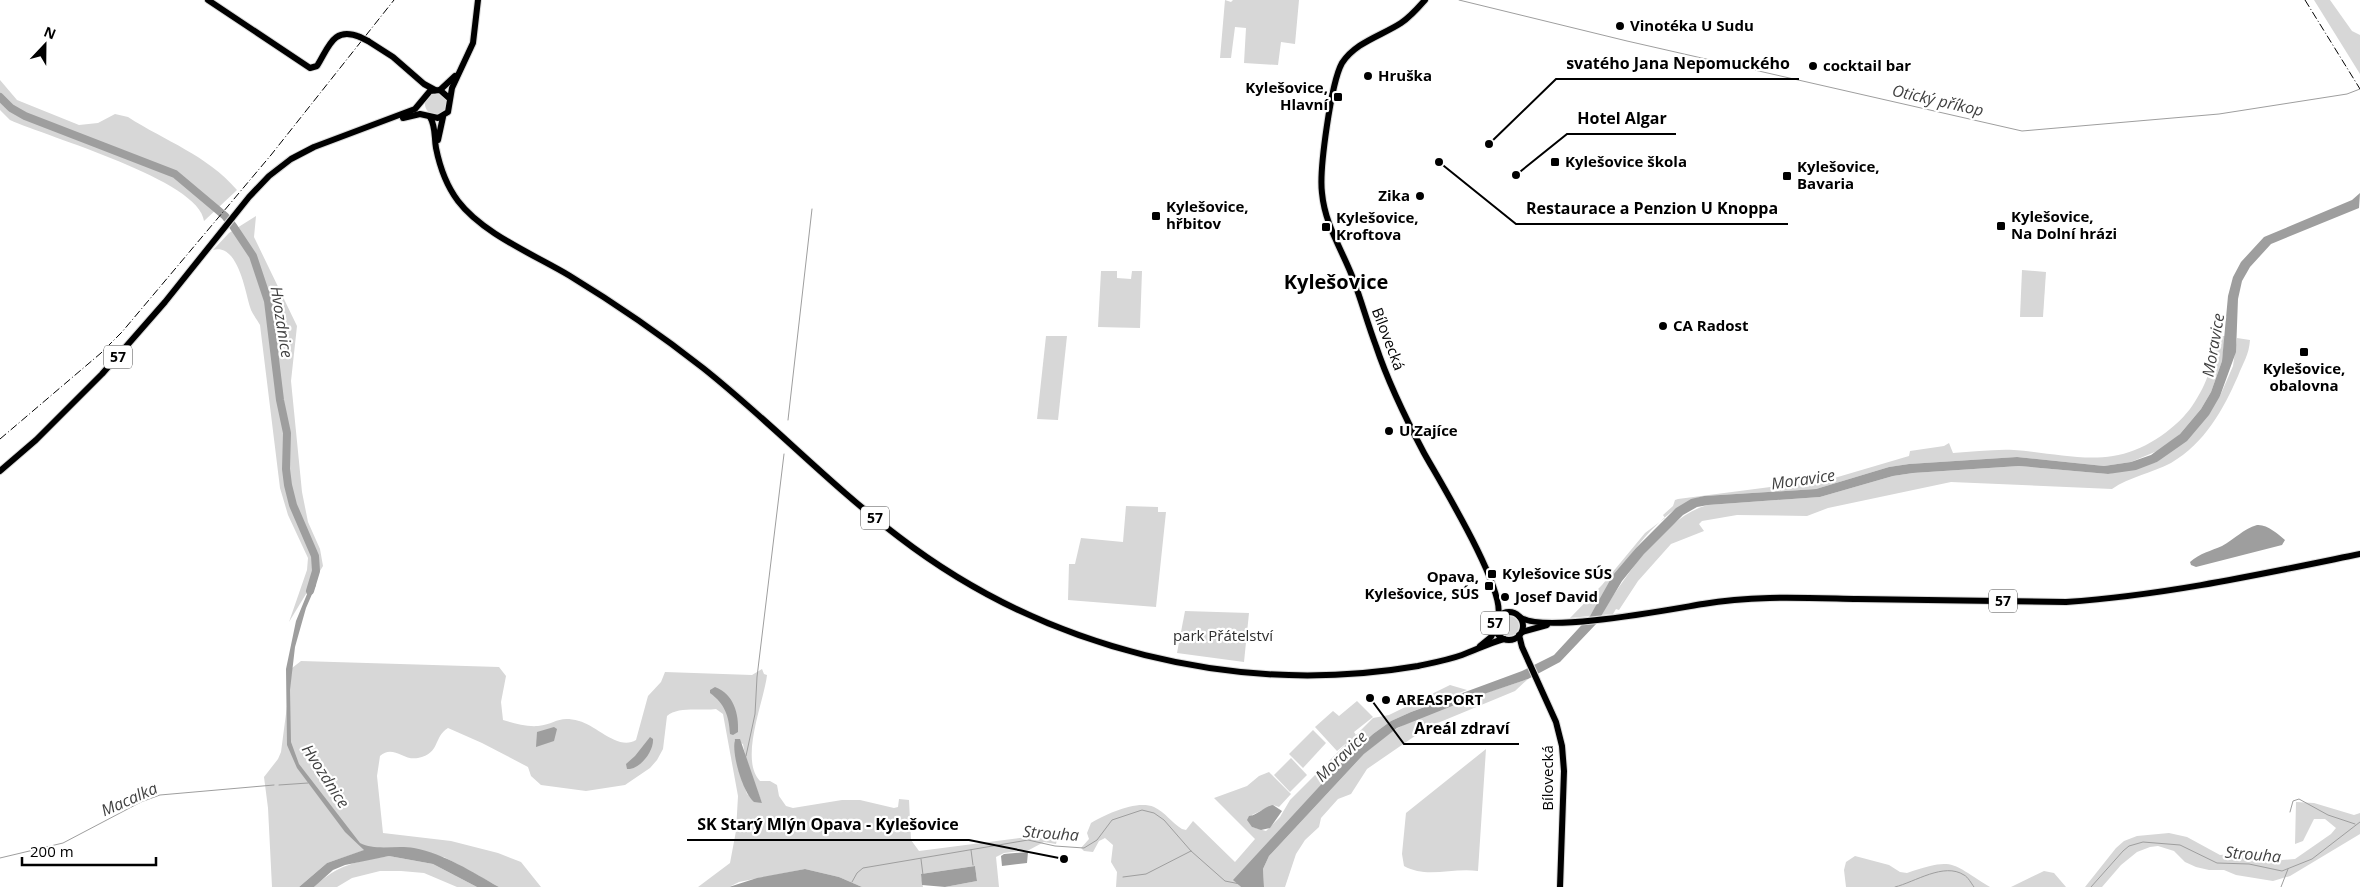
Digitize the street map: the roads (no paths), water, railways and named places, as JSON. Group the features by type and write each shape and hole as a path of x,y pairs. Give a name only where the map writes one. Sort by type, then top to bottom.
{"main road":[{"path":"208,0 310,68 317,66 336,37 348,33 368,41 393,57 416,77 449,98 466,61 475,34 478,0"},
{"name":"Bílovecká","path":"1426,0 1405,21 1354,50 1340,68 1332,93 1322,165 1322,194 1328,224 1353,279 1378,354 1420,444 1462,518 1497,595 1512,612 1520,617"},
{"path":"437,90 451,81 466,61"},
{"path":"416,77 422,86 423,100"},
{"name":"57","path":"0,471 36,440 102,374 269,176 298,155 324,143 415,109 428,92 437,90"},
{"name":"57","path":"438,154 439,127 443,117 450,108 449,98"},
{"name":"57","path":"423,100 434,128 442,172 451,191 476,220 583,284 666,340 746,403 862,508 897,536 957,577 1012,607 1062,629 1125,650 1178,663 1230,671 1294,675 1358,673 1421,665 1465,654 1504,639 1512,639 1520,633 1565,622"},
{"name":"57","path":"387,121 417,114 443,117"},
{"name":"57","path":"1520,617 1529,622 1610,619 1707,604 1760,599 2066,602 2182,590 2360,554"},
{"name":"Bílovecká","path":"1495,629 1498,616 1497,595"},
{"name":"57","path":"1498,616 1505,612 1512,612"},
{"name":"57","path":"1520,617 1523,624 1520,633"},
{"name":"57","path":"1477,648 1491,637 1495,629"},
{"name":"57","path":"1495,629 1498,635 1504,639"},
{"name":"Bílovecká","path":"1520,633 1522,647 1559,731 1564,759 1560,887"},
{"path":"1512,639 1522,647"}],"waterway":[{"name":"Otický příkop","path":"1459,0 1627,41 2022,131 2219,114 2347,94 2360,89"},
{"name":"Hvozdnice","path":"0,97 11,108 25,116 175,174 225,216 253,256 268,301 280,400 287,433 286,469 288,485 293,505 315,556 316,571 310,591"},
{"path":"788,420 812,209"},
{"path":"746,756 755,714 757,677 784,454"},
{"name":"Macalka","path":"279,785 308,783"},
{"name":"Macalka","path":"0,858 63,843 141,802 160,795 274,785"},
{"path":"2290,812 2293,801 2299,799 2328,815 2355,824"},
{"name":"Strouha","path":"852,882 857,873 863,868 1028,840 1055,846 1084,848 1097,840 1112,820 1142,810 1154,813 1164,820 1191,851 1225,881 1240,884"},
{"name":"Strouha","path":"2091,887 2123,851 2129,846 2143,842 2180,845 2217,863 2249,864 2282,871 2312,859 2360,822"},
{"path":"971,850 973,865"},
{"path":"1123,877 1146,874 1191,851"},
{"path":"921,859 923,875"},
{"path":"2281,887 2288,869"},
{"name":"Strouha","path":"1895,887 1930,874 1948,871 1964,875 1974,887"}],"railway":[{"path":"0,439 101,353 122,332 271,155 394,0"},
{"path":"2305,0 2360,89"}],"place":[{"name":"Vinotéka U Sudu","path":"1620,26"},
{"name":"cocktail bar","path":"1813,66"},
{"name":"Hruška","path":"1368,76"},
{"name":"Kylešovice, Hlavní","path":"1338,97"},
{"name":"svatého Jana Nepomuckého","path":"1489,144"},
{"name":"Restaurace a Penzion U Knoppa","path":"1439,162"},
{"name":"Kylešovice škola","path":"1555,162"},
{"name":"Hotel Algar","path":"1516,175"},
{"name":"Kylešovice, Bavaria","path":"1787,176"},
{"name":"Zika","path":"1420,196"},
{"name":"Kylešovice, hřbitov","path":"1156,216"},
{"name":"Kylešovice, Na Dolní hrázi","path":"2001,226"},
{"name":"Kylešovice, Kroftova","path":"1326,227"},
{"name":"CA Radost","path":"1663,326"},
{"name":"Kylešovice, obalovna","path":"2304,352"},
{"name":"U Zajíce","path":"1389,431"},
{"name":"Kylešovice SÚS","path":"1492,574"},
{"name":"Opava, Kylešovice, SÚS","path":"1489,586"},
{"name":"Josef David","path":"1505,597"},
{"name":"Areál zdraví","path":"1370,698"},
{"name":"AREASPORT","path":"1386,700"},
{"name":"SK Starý Mlýn Opava - Kylešovice","path":"1064,859"}],"district":[{"name":"Kylešovice","path":"1336,282"}],"water label":[{"name":"Moravice","path":"2213,345"},
{"name":"Moravice","path":"1803,479"},
{"name":"Moravice","path":"1341,756"}],"park label":[{"name":"park Přátelství","path":"1223,636"}]}
